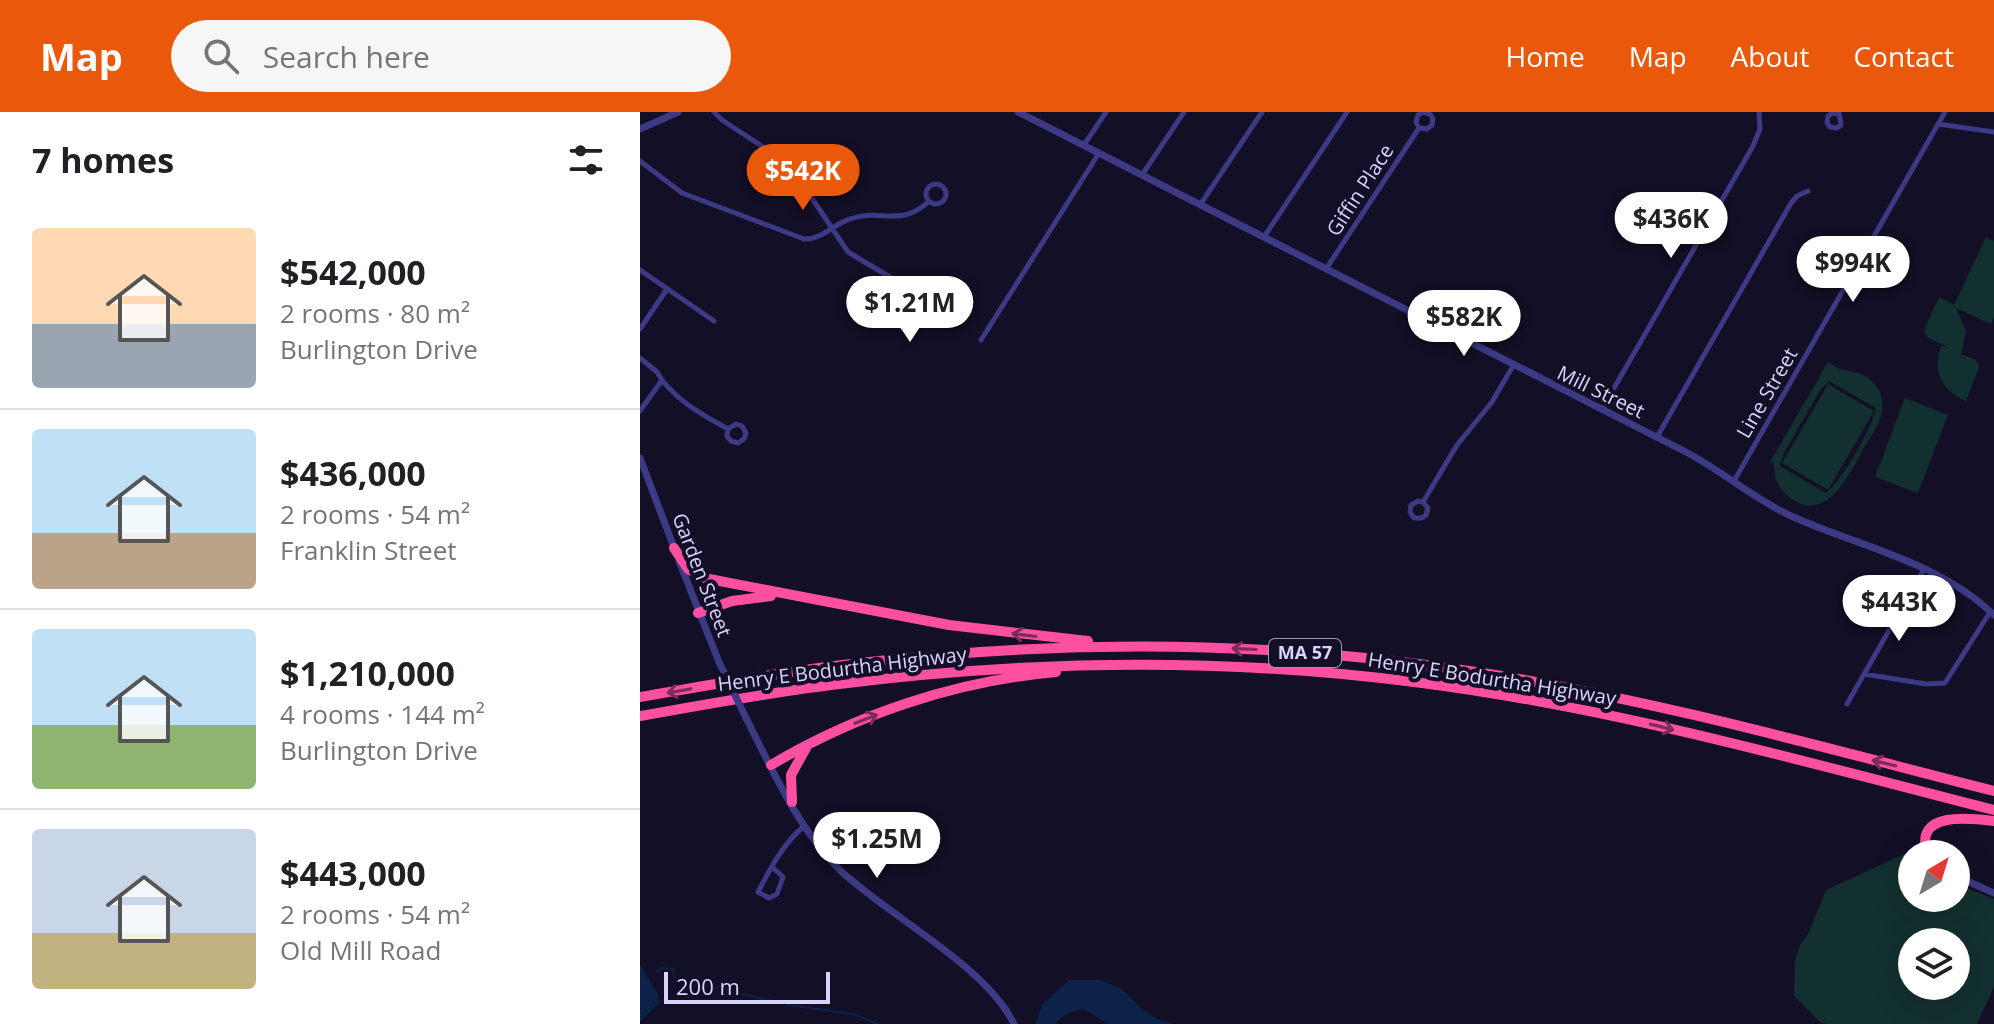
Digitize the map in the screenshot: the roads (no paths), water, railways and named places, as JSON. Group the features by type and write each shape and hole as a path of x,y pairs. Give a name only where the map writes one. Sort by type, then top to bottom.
{"highway":[{"path":"674,548 684,565 699,577 979,629 1158,647"},
{"path":"698,613 726,602 757,597 809,598"},
{"name":"Henry E Bodurtha Highway","path":"640,697 809,669 931,655 1064,647 1158,647 1341,656 1423,664 1534,681 1644,703 1994,791"},
{"name":"Henry E Bodurtha Highway","path":"640,716 811,687 954,672 1056,666 1199,666 1342,674 1523,698 1653,725 1994,810"},
{"path":"771,765 823,736 932,696 994,681 1064,672 1199,666"},
{"path":"792,802 790,780 796,761 806,748 823,736"},
{"path":"1926,840 1937,823 1959,818 1994,821"}],"street":[{"path":"640,129 678,112"},
{"path":"714,112 785,160 850,254 897,280 904,290 908,309"},
{"path":"1084,145 1106,112"},
{"path":"1142,175 1184,112"},
{"path":"1200,205 1262,112"},
{"path":"1264,237 1347,112"},
{"path":"1601,410 1751,150 1760,129 1759,112"},
{"name":"Line Street","path":"1734,481 1945,112"},
{"name":"Mill Street","path":"1023,113 1698,458 1790,516 1925,568 1993,611"},
{"path":"1938,124 1994,132"},
{"name":"Giffin Place","path":"1326,269 1419,128"},
{"path":"981,340 1099,153"},
{"path":"640,161 682,193 795,236 813,239 855,217 909,215 929,201"},
{"path":"937,184 944,188 946,194 943,202 937,204 929,201 926,194 929,187 937,184"},
{"path":"1657,437 1791,203 1808,191"},
{"path":"640,270 714,321"},
{"path":"640,329 667,289"},
{"path":"908,309 914,311 918,318 916,326 908,330 898,321 901,313 908,309"},
{"path":"640,358 685,404 728,429"},
{"path":"1423,502 1457,445 1492,402 1513,366"},
{"path":"640,411 662,380"},
{"name":"Garden Street","path":"640,458 719,662 805,825 828,858 852,881 983,983 1002,1003 1014,1024"},
{"path":"1847,704 1925,568"},
{"path":"1864,674 1926,684 1945,683 1993,611"},
{"path":"772,867 783,877 777,894 769,898 758,892 772,867 791,837 805,825"},
{"path":"1970,882 1994,893"}],"water":[{"path":"640,965 658,994 659,1003 640,1022"},
{"path":"1069,980 1101,980 1122,989 1141,1008 1158,1019 1174,1024 1108,1024 1084,1009 1068,1014 1056,1024 1035,1024 1042,1005"}],"waterway":[{"path":"657,973 661,968 673,969 675,978 780,1003"},
{"path":"787,1005 854,1014 877,1024"}]}
